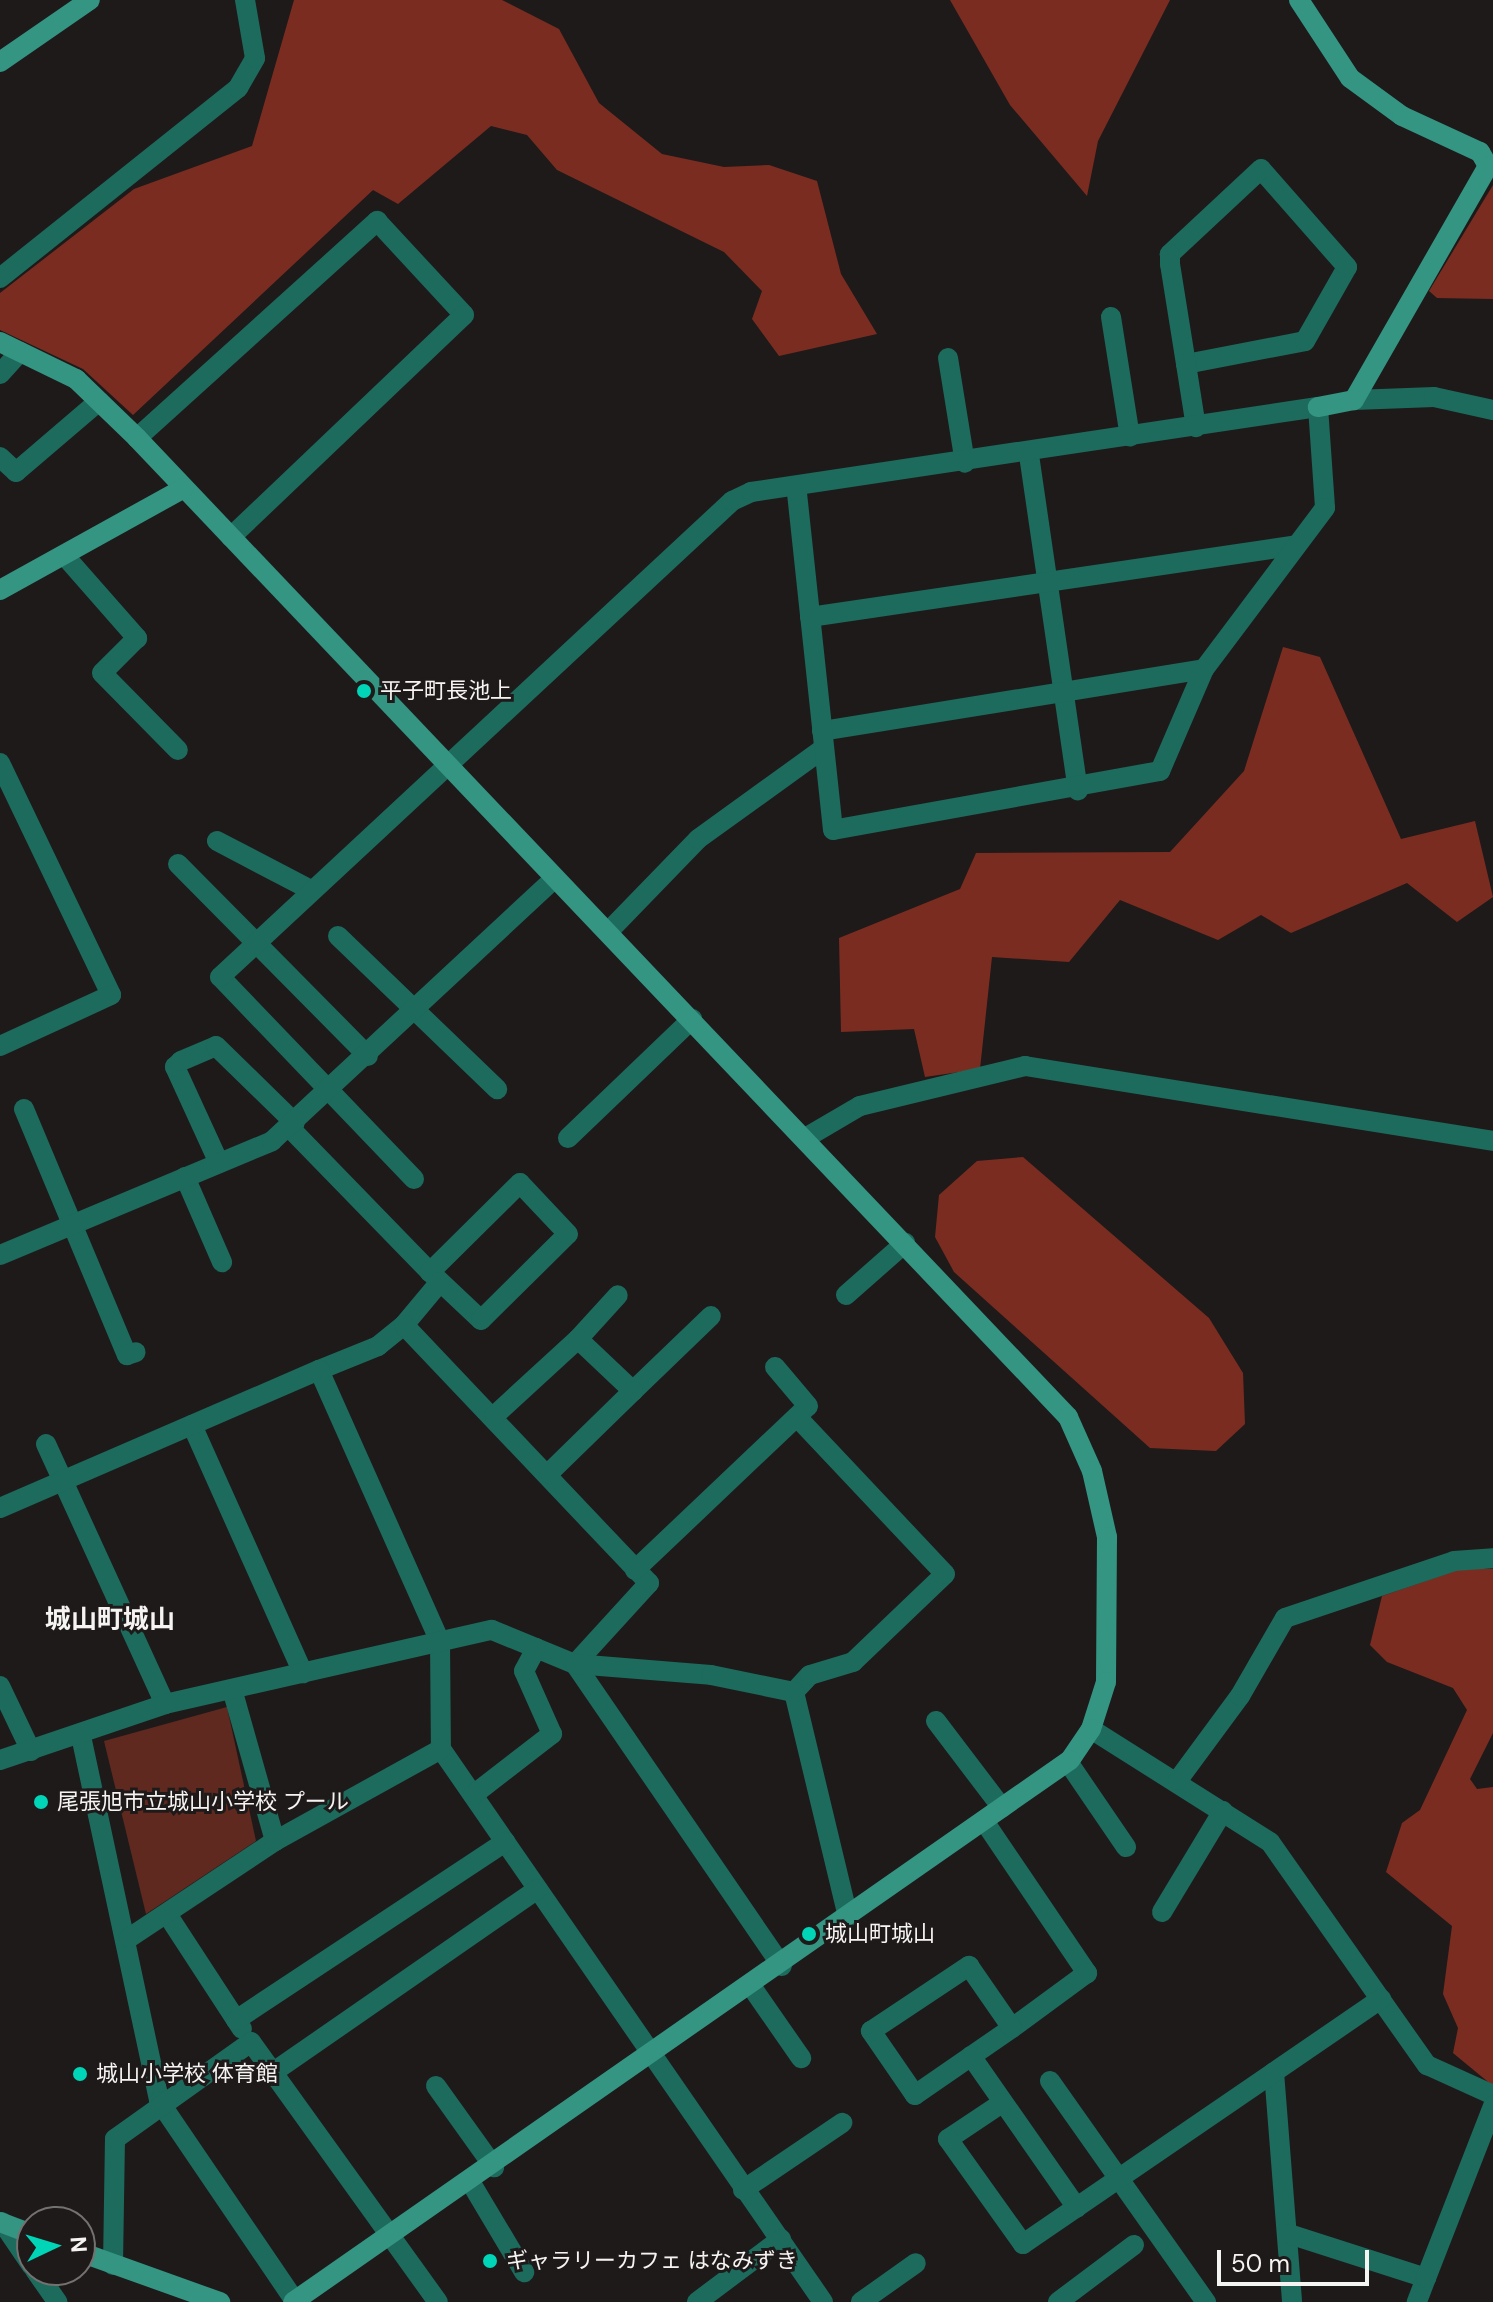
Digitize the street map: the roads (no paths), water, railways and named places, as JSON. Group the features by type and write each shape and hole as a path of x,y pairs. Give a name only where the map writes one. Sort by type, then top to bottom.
{"street":[{"path":"0,62 90,0"},
{"path":"0,278 238,88 255,58 245,0"},
{"path":"1299,0 1350,78 1402,116 1480,152 1490,166 1354,400"},
{"path":"1186,364 1305,341 1347,267 1261,169 1170,254 1186,364 1196,427"},
{"path":"137,438 377,221 464,315 231,537"},
{"path":"1111,317 1130,437"},
{"path":"0,342 76,379 137,438 555,878 807,1137 1068,1417 1092,1471 1112,1592 1106,1682 1091,1729 1068,1762 494,2167 294,2302 159,2101 129,1938 81,1736"},
{"path":"0,374 20,352"},
{"path":"948,358 965,463"},
{"path":"414,1179 332,1089 220,977 309,889 732,501 796,486 1029,455 1354,400 1434,397 1493,410"},
{"path":"0,457 16,472 99,401"},
{"path":"796,486 833,830 1078,790 1160,771 1204,669 1292,546 1325,508 1318,407"},
{"path":"1029,455 1078,790"},
{"path":"0,590 184,488"},
{"path":"810,617 1047,577 1292,546"},
{"path":"64,555 137,638 102,673 178,750"},
{"path":"608,932 698,839 822,740 1204,669"},
{"path":"0,763 111,995 0,1046"},
{"path":"217,841 309,889"},
{"path":"178,864 368,1056"},
{"path":"0,1255 219,1163 292,1125 418,1011 555,878"},
{"path":"338,936 497,1089"},
{"path":"568,1138 692,1019"},
{"path":"0,1508 378,1346 404,1325 435,1277 520,1183 568,1234 481,1320 435,1277 216,1046 181,1061 175,1067 219,1163"},
{"path":"807,1137 860,1106 1025,1066 1493,1141"},
{"path":"24,1109 127,1355 136,1352"},
{"path":"185,1177 222,1262"},
{"path":"846,1295 905,1243"},
{"path":"494,1416 578,1339 618,1295"},
{"path":"548,1474 711,1316"},
{"path":"404,1325 494,1416 649,1583 645,1596 575,1664"},
{"path":"578,1339 633,1391"},
{"path":"635,1570 808,1406 775,1367"},
{"path":"319,1370 440,1642 441,1749 743,2190 781,2239 812,2298"},
{"path":"794,1692 810,1675 853,1662 945,1574 797,1417"},
{"path":"192,1425 303,1673"},
{"path":"46,1444 165,1704"},
{"path":"1178,1780 1240,1696 1285,1618 1454,1561 1493,1558"},
{"path":"0,1760 81,1736 165,1704 492,1630 575,1664 711,1675 794,1692"},
{"path":"473,1795 552,1734 524,1671 536,1648"},
{"path":"575,1664 782,1966"},
{"path":"0,1686 31,1751"},
{"path":"232,1689 275,1841"},
{"path":"794,1692 848,1917"},
{"path":"936,1721 1002,1808"},
{"path":"1091,1729 1178,1780 1270,1842 1427,2065 1493,2095"},
{"path":"129,1938 275,1841 441,1749"},
{"path":"1068,1762 1126,1847"},
{"path":"1162,1912 1223,1811"},
{"path":"984,1821 1087,1973 1012,2028 915,2095 871,2031 969,1966 1012,2028"},
{"path":"236,2020 505,1842"},
{"path":"272,2073 538,1889"},
{"path":"167,1914 272,2073 438,2302"},
{"path":"751,1986 801,2058"},
{"path":"1002,2103 948,2139 1023,2244 1123,2179 1381,1999"},
{"path":"113,2265 115,2139 159,2101 251,2042"},
{"path":"971,2056 1077,2208"},
{"path":"1274,2072 1294,2302"},
{"path":"1050,2081 1123,2179 1206,2302"},
{"path":"436,2086 494,2167"},
{"path":"1417,2302 1493,2106"},
{"path":"743,2190 842,2123"},
{"path":"471,2183 524,2272"},
{"path":"1,2222 16,2243"},
{"path":"1289,2234 1426,2278"},
{"path":"697,2302 781,2239"},
{"path":"1058,2302 1134,2245"},
{"path":"96,2258 220,2302"},
{"path":"861,2302 916,2263"}],"place":[{"name":"平子町長池上","path":"364,691"},
{"name":"尾張旭市立城山小学校 プール","path":"41,1802"},
{"name":"城山町城山","path":"809,1934"},
{"name":"城山小学校 体育館","path":"80,2074"},
{"name":"ギャラリーカフェ はなみずき","path":"490,2261"}],"district":[{"name":"城山町城山","path":"110,1620"}]}
